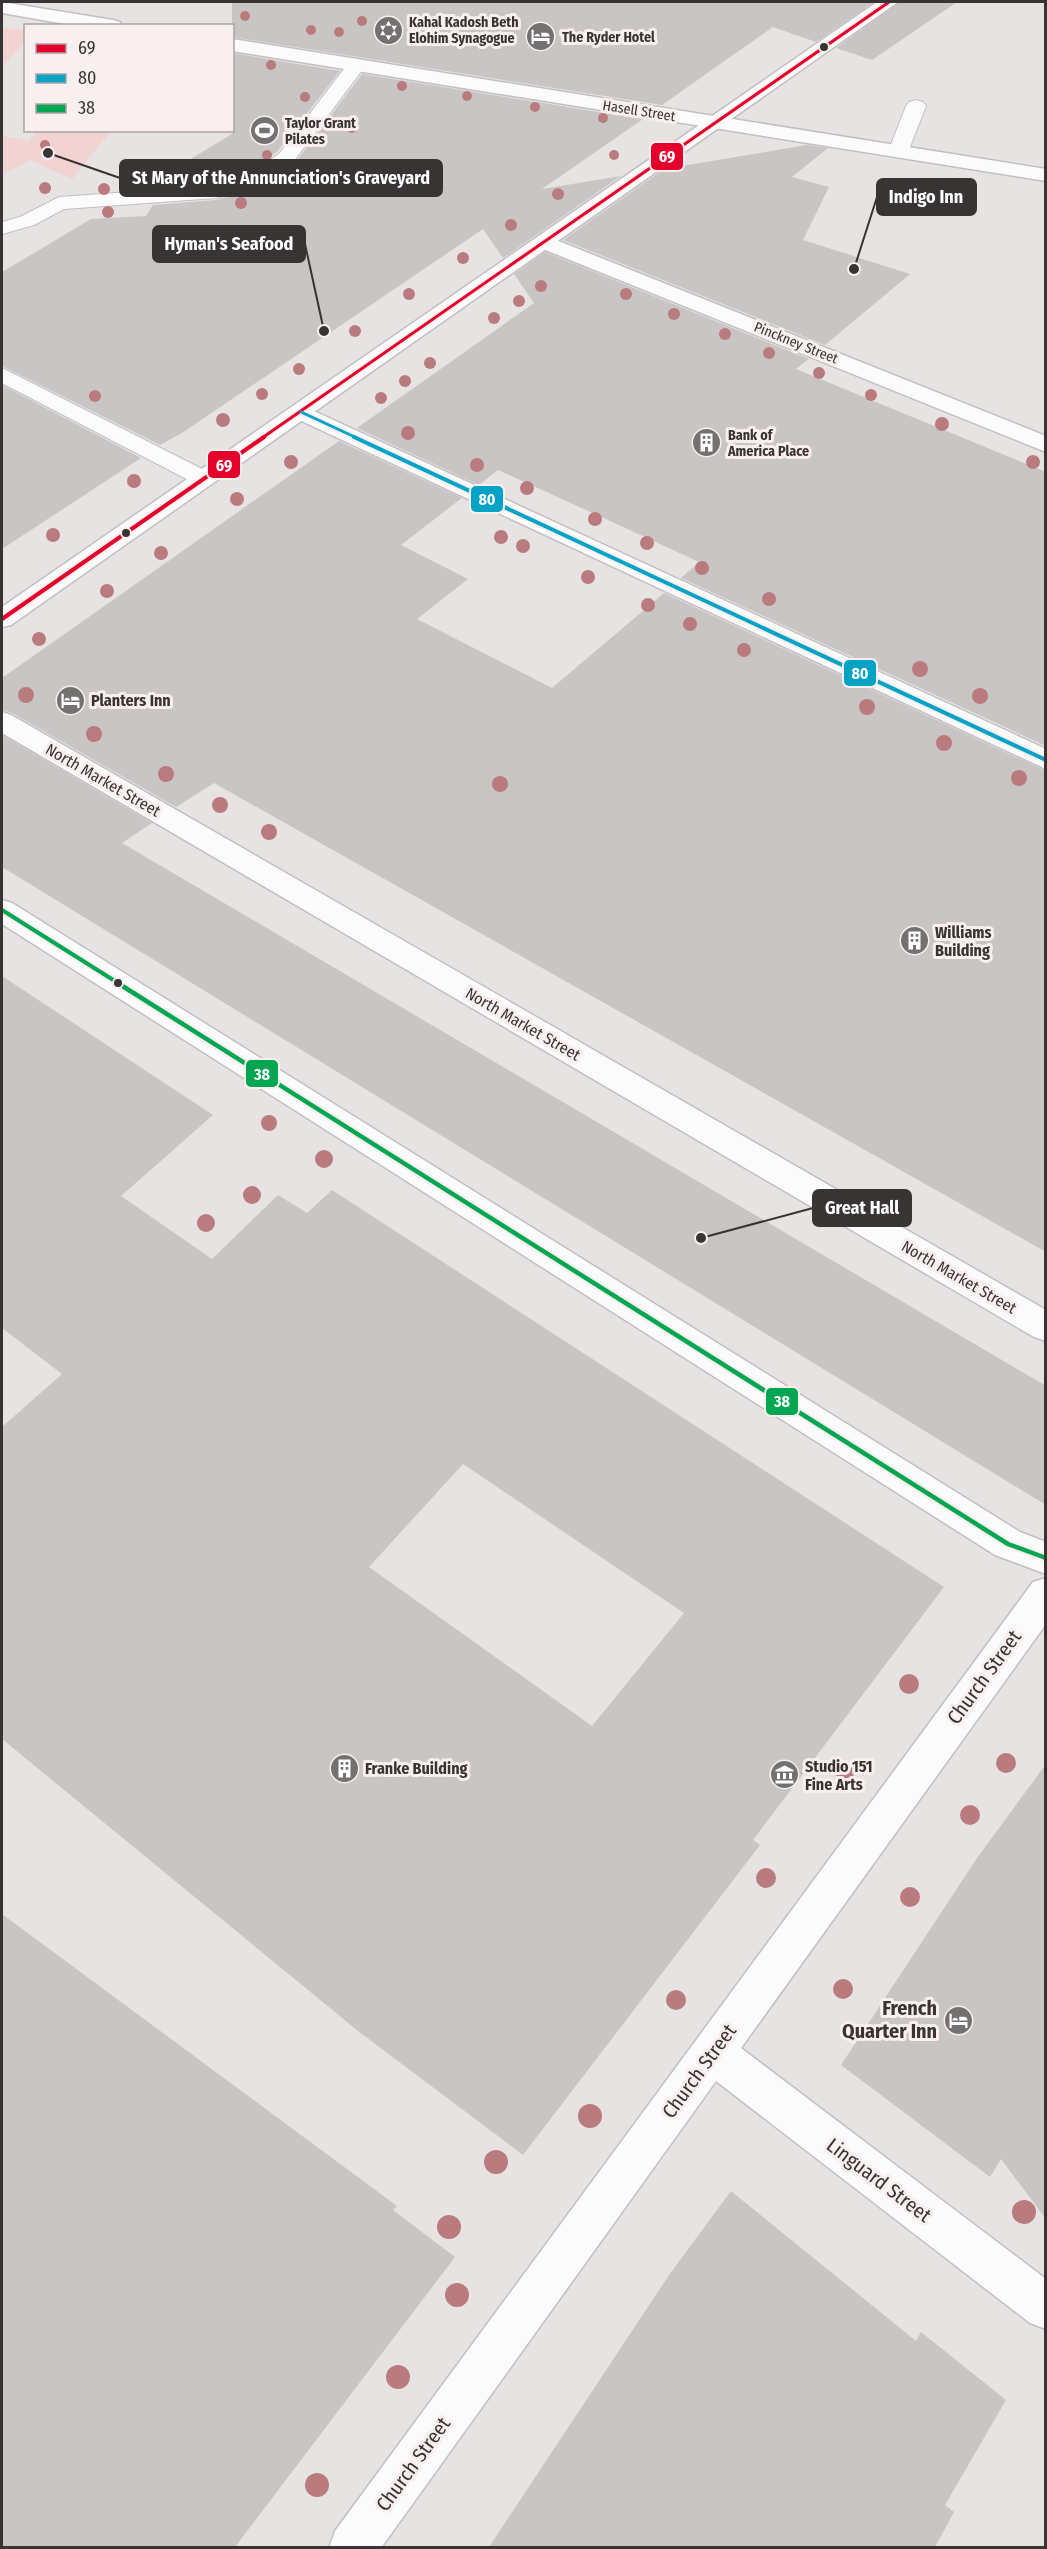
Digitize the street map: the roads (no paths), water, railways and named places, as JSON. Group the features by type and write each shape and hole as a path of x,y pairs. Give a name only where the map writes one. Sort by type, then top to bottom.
{"street":[{"path":"2,620 889,2"},
{"path":"2,7 101,24"},
{"name":"Hasell Street","path":"234,45 1046,175"},
{"name":"Pinckney Street","path":"546,242 1046,445"},
{"path":"300,412 1046,760"},
{"name":"North Market Street","path":"2,721 1046,1327"},
{"path":"2,910 1008,1544 1046,1558"},
{"name":"Church Street","path":"352,2547 1046,1593"},
{"name":"Linguard Street","path":"712,2052 1046,2307"}],"lane":[{"path":"2,228 27,221 59,203 216,192 246,184 286,159 357,65"},
{"path":"898,152 916,106"},
{"path":"2,375 204,479"}],"place":[{"name":"Kahal Kadosh Beth Elohim Synagogue","path":"388,30"},
{"name":"The Ryder Hotel","path":"541,37"},
{"name":"Taylor Grant Pilates","path":"264,131"},
{"name":"St Mary of the Annunciation's Graveyard","path":"48,153"},
{"name":"Indigo Inn","path":"854,269"},
{"name":"Hyman's Seafood","path":"324,331"},
{"name":"Bank of America Place","path":"707,443"},
{"name":"Planters Inn","path":"70,700"},
{"name":"Williams Building","path":"914,941"},
{"name":"Great Hall","path":"701,1238"},
{"name":"Franke Building","path":"344,1768"},
{"name":"Studio 151 Fine Arts","path":"784,1775"},
{"name":"French Quarter Inn","path":"958,2020"}]}
